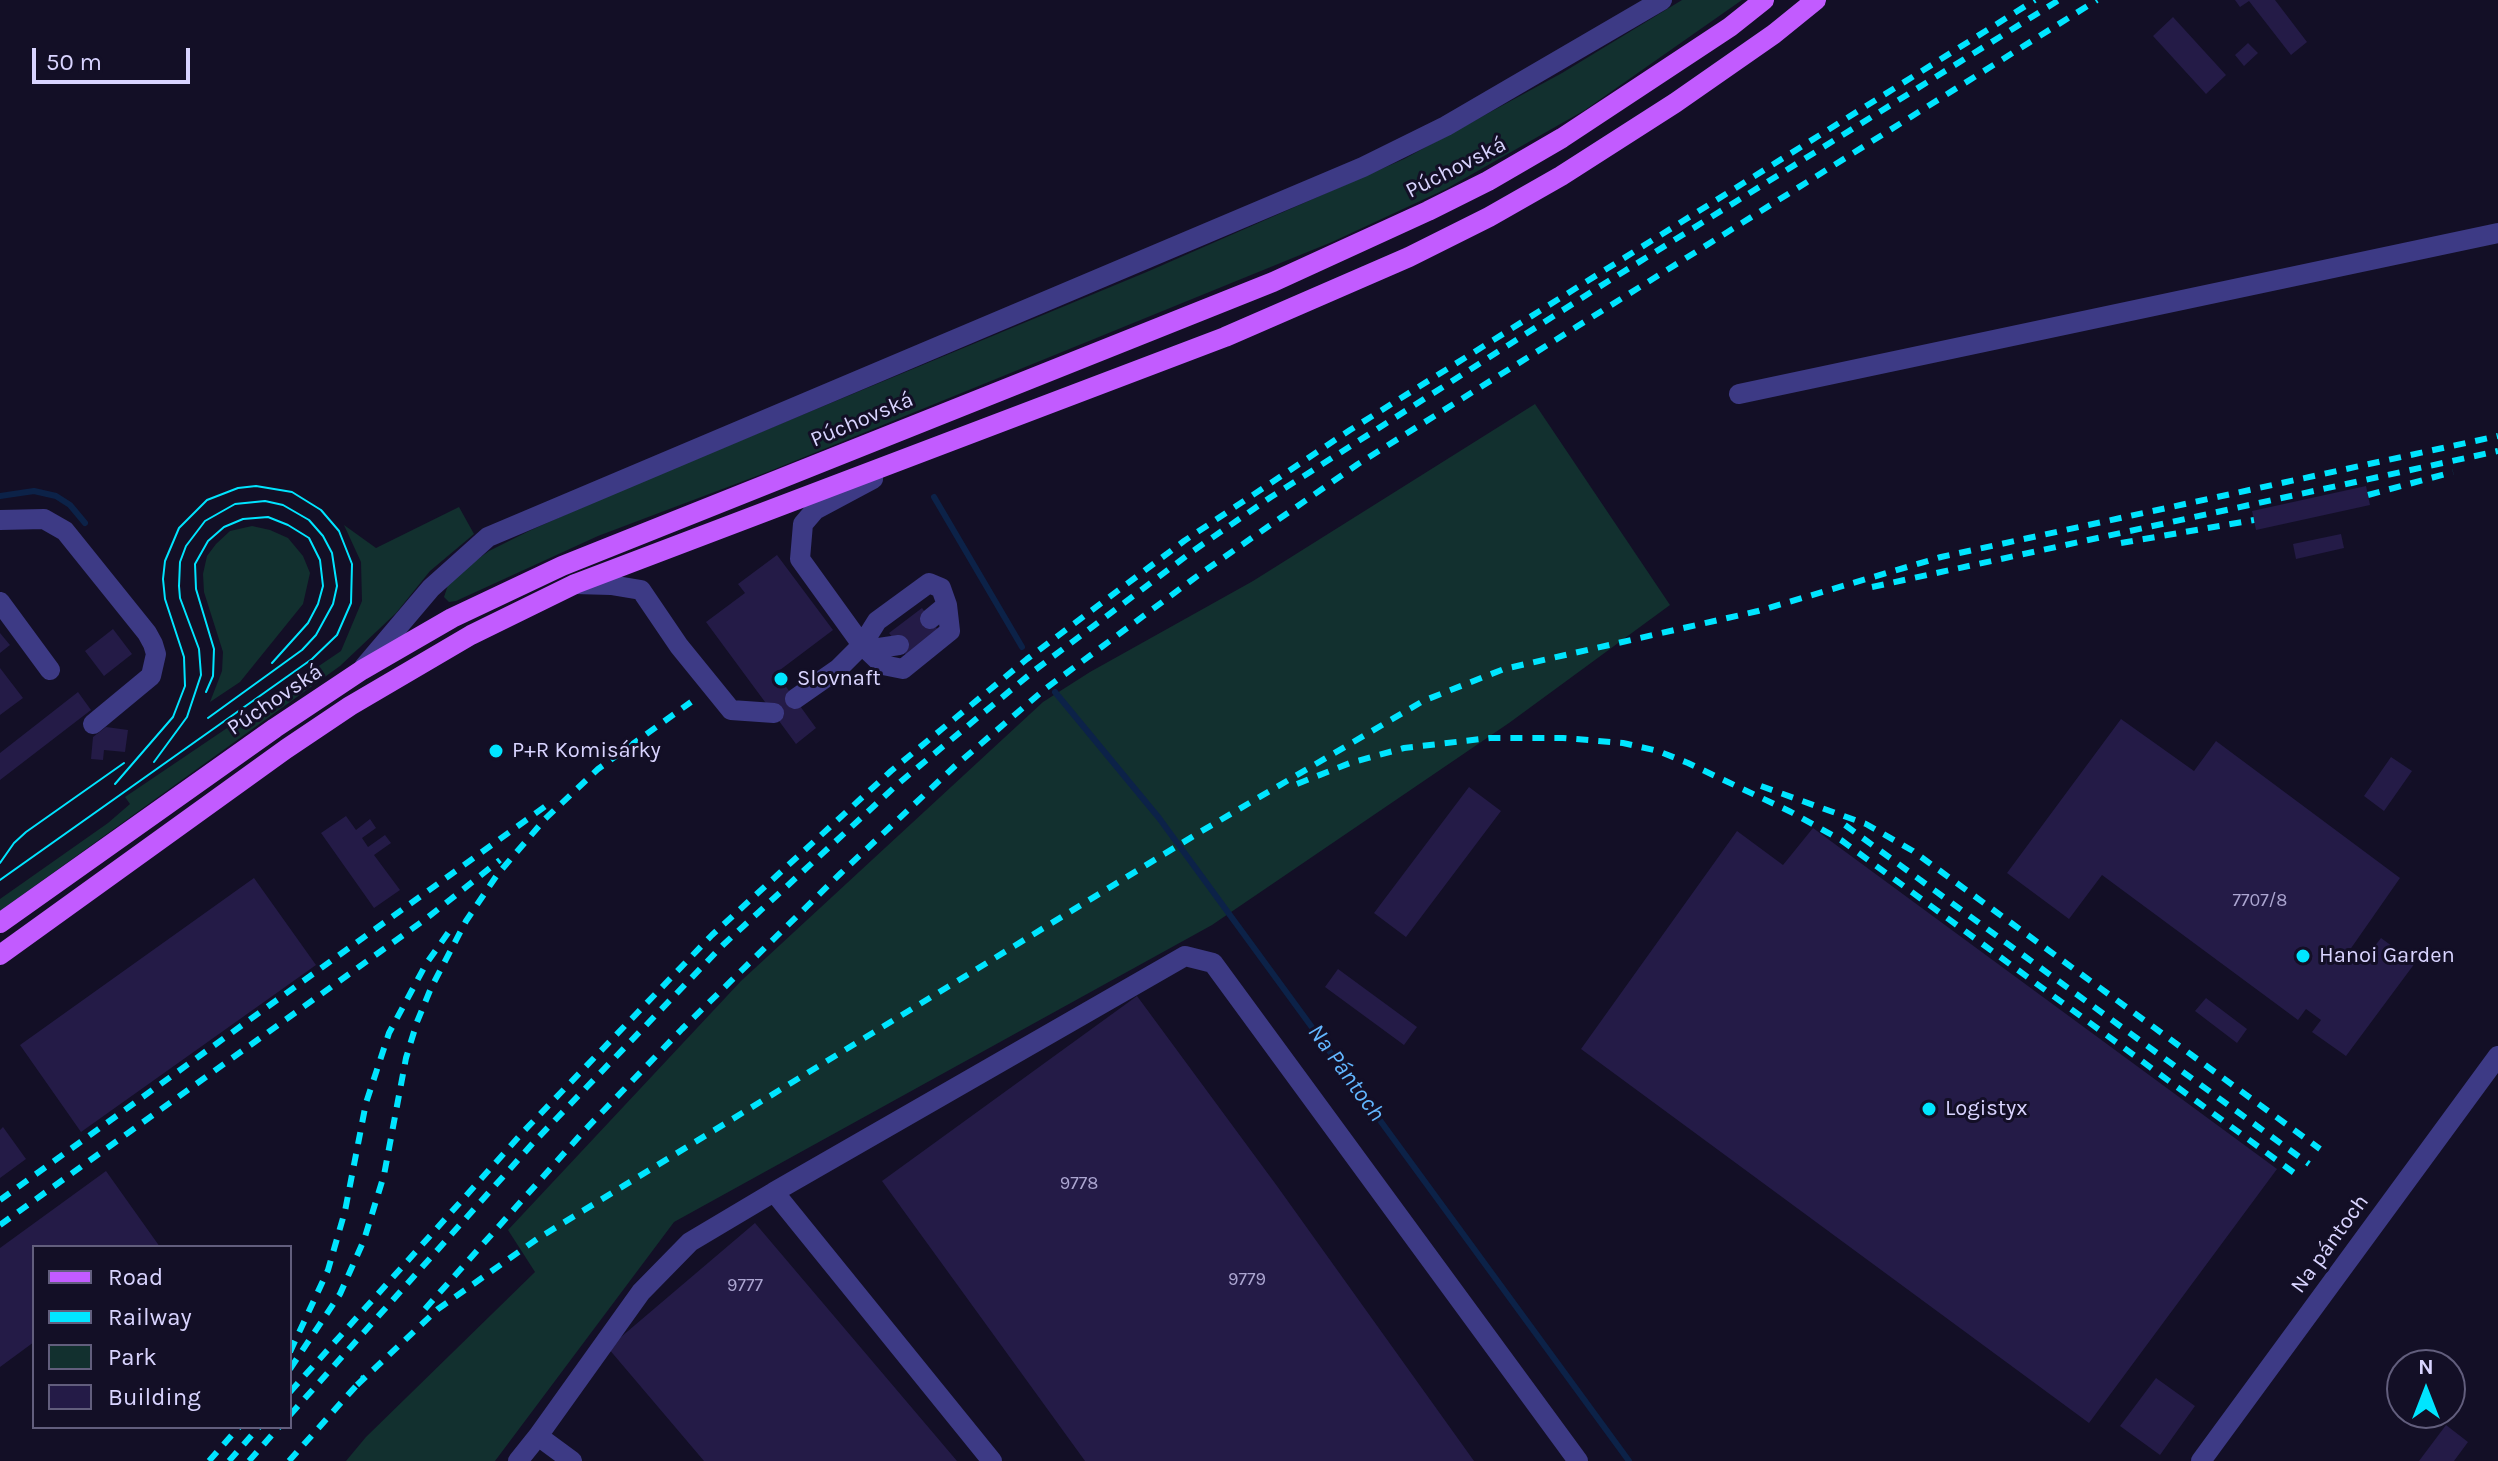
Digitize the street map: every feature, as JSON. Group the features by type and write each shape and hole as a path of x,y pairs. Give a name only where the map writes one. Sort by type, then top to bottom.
{"main road":[{"name":"Púchovská","path":"0,923 275,728 362,670 452,618 562,566 1273,282 1428,211 1562,138 1717,36 1764,0"},
{"path":"0,955 350,706 471,635 575,584 1225,337 1395,263 1489,217 1561,176 1675,103 1774,34 1816,0"}],"street":[{"path":"362,670 431,588 488,537 1363,167 1446,126 1662,0"},
{"path":"1739,394 2498,233"},
{"path":"795,699 838,669 862,645 877,621 929,583 941,588 950,631 903,669 883,665 862,645 800,559 803,524 815,510 843,493 956,440"},
{"path":"0,520 44,519 65,531 153,644 156,654 151,676 93,724"},
{"path":"575,584 641,590 679,646 731,710 774,713"},
{"path":"0,602 50,670"},
{"path":"930,619 947,605"},
{"path":"862,645 879,648 899,645"},
{"path":"518,1461 641,1292 690,1242 1185,956 1213,963 1578,1461"},
{"name":"Na pántoch","path":"2201,1461 2498,1056"},
{"path":"774,1192 992,1461"},
{"path":"538,1436 572,1461"}],"green space":[{"path":"1682,0 1742,0 1585,110 1446,189 1332,242 770,471 598,536 456,601 449,602 444,597 450,579 489,551 529,531 1149,271 1404,159 1562,73"},
{"path":"1535,404 1670,605 1509,723 1212,925 674,1222 495,1461 346,1461 366,1437 535,1272 508,1230 741,981 1043,702 1090,672 1253,581"},
{"path":"459,507 474,534 430,571 396,613 340,666 0,911 0,899 108,823 130,804 125,797 341,651 362,601 361,562 344,525 376,548"},
{"path":"252,526 288,538 303,556 310,573 303,604 240,682 210,702 222,671 223,652 204,592 203,574 207,556 230,531"}],"building":[{"path":"2235,0 2275,0 2307,42 2291,55 2249,1 2240,7"},
{"path":"2173,17 2226,75 2206,94 2153,36"},
{"path":"2248,43 2258,53 2244,66 2235,55"},
{"path":"2366,486 2370,505 2256,530 2252,511"},
{"path":"2341,534 2344,548 2296,559 2293,544"},
{"path":"777,555 833,630 776,673 816,728 796,744 706,622 745,593 738,584"},
{"path":"922,608 938,630 917,669 889,633"},
{"path":"113,629 132,654 104,676 85,651"},
{"path":"0,633 10,645 0,653"},
{"path":"0,668 23,698 0,715"},
{"path":"78,692 91,710 0,780 0,753"},
{"path":"2121,719 2194,771 2216,741 2400,878 2347,954 2361,964 2381,938 2415,963 2346,1056 2312,1032 2321,1020 2306,1009 2298,1020 2102,875 2069,919 2007,873"},
{"path":"106,727 128,730 125,752 104,750 103,760 91,759 93,737"},
{"path":"2391,757 2412,771 2384,811 2364,796"},
{"path":"1469,787 1501,811 1406,937 1374,913"},
{"path":"346,816 356,830 370,819 376,828 362,838 368,847 385,835 391,843 374,855 400,890 374,908 321,833"},
{"name":"Logistyx","path":"1813,828 2277,1169 2089,1423 1581,1049 1737,831 1783,865"},
{"path":"254,878 316,965 81,1132 20,1045"},
{"path":"1338,969 1417,1027 1404,1045 1325,987"},
{"path":"1137,996 1474,1461 1085,1461 882,1181"},
{"path":"2206,998 2247,1029 2237,1043 2195,1011"},
{"path":"3,1127 26,1159 0,1178 0,1130"},
{"path":"106,1171 159,1245 32,1245 32,1343 0,1367 0,1248"},
{"path":"755,1223 957,1461 704,1461 608,1348"},
{"path":"2156,1378 2195,1406 2160,1455 2120,1426"},
{"path":"2443,1429 2451,1429 2468,1442 2454,1461 2419,1461"}],"waterway":[{"name":"Na Pántoch","path":"0,496 34,491 56,496 70,505 85,523"},
{"name":"Na Pántoch","path":"934,497 1022,647"},
{"name":"Na Pántoch","path":"1055,692 1159,818 1629,1461"}],"tram line":[{"path":"0,880 312,659 337,635 351,603 352,564 339,531 321,510 292,492 256,486 238,488 207,500 179,528 165,561 163,579 165,599 184,657 185,686 173,717 115,784"},
{"path":"154,762 187,717 201,675 199,649 180,598 180,562 186,546 205,521 235,504 265,501 283,505 309,520 332,553 337,586 333,604 316,635 302,650 208,718"},
{"path":"206,692 213,676 214,649 196,589 195,564 208,541 224,527 243,519 268,517 288,525 309,538 320,560 323,586 318,604 308,623 272,663"},
{"path":"0,863 26,832 124,763"}],"railway":[{"path":"292,1390 524,1131 712,935 891,771 1027,659 1184,541 1350,430 2035,0"},
{"path":"292,1413 534,1142 723,945 899,783 1035,670 1193,551 1271,497 1599,287 2059,0"},
{"path":"425,1309 583,1132 682,1029 955,766 1045,689 1200,574 1358,464 2097,0"},
{"path":"357,1385 438,1309 537,1239 1200,832 1423,701 1504,669 1758,611 1941,557 2498,436"},
{"path":"1872,587 2498,451"},
{"path":"2368,495 2453,472"},
{"path":"2121,543 2254,520"},
{"path":"292,1366 340,1294 364,1240 384,1175 406,1058 417,1022 466,921 497,875 545,819 598,769 691,702"},
{"path":"1297,784 1350,763 1404,748 1490,738 1563,738 1623,743 1658,751 1791,812 1841,840 2301,1178"},
{"path":"1761,786 1866,824 1913,851 2320,1149"},
{"path":"0,1200 547,805"},
{"path":"1845,825 2309,1164"},
{"path":"0,1225 427,918 500,860"},
{"path":"292,1348 328,1270 345,1211 366,1103 389,1033 426,964 453,926"},
{"path":"289,1461 364,1377"},
{"path":"209,1461 237,1429"},
{"path":"229,1461 257,1429"},
{"path":"249,1461 277,1429"}],"place":[{"name":"Slovnaft","path":"781,679"},
{"name":"P+R Komisárky","path":"496,751"},
{"name":"Hanoi Garden","path":"2303,956"},
{"name":"Logistyx","path":"1929,1109"}]}
